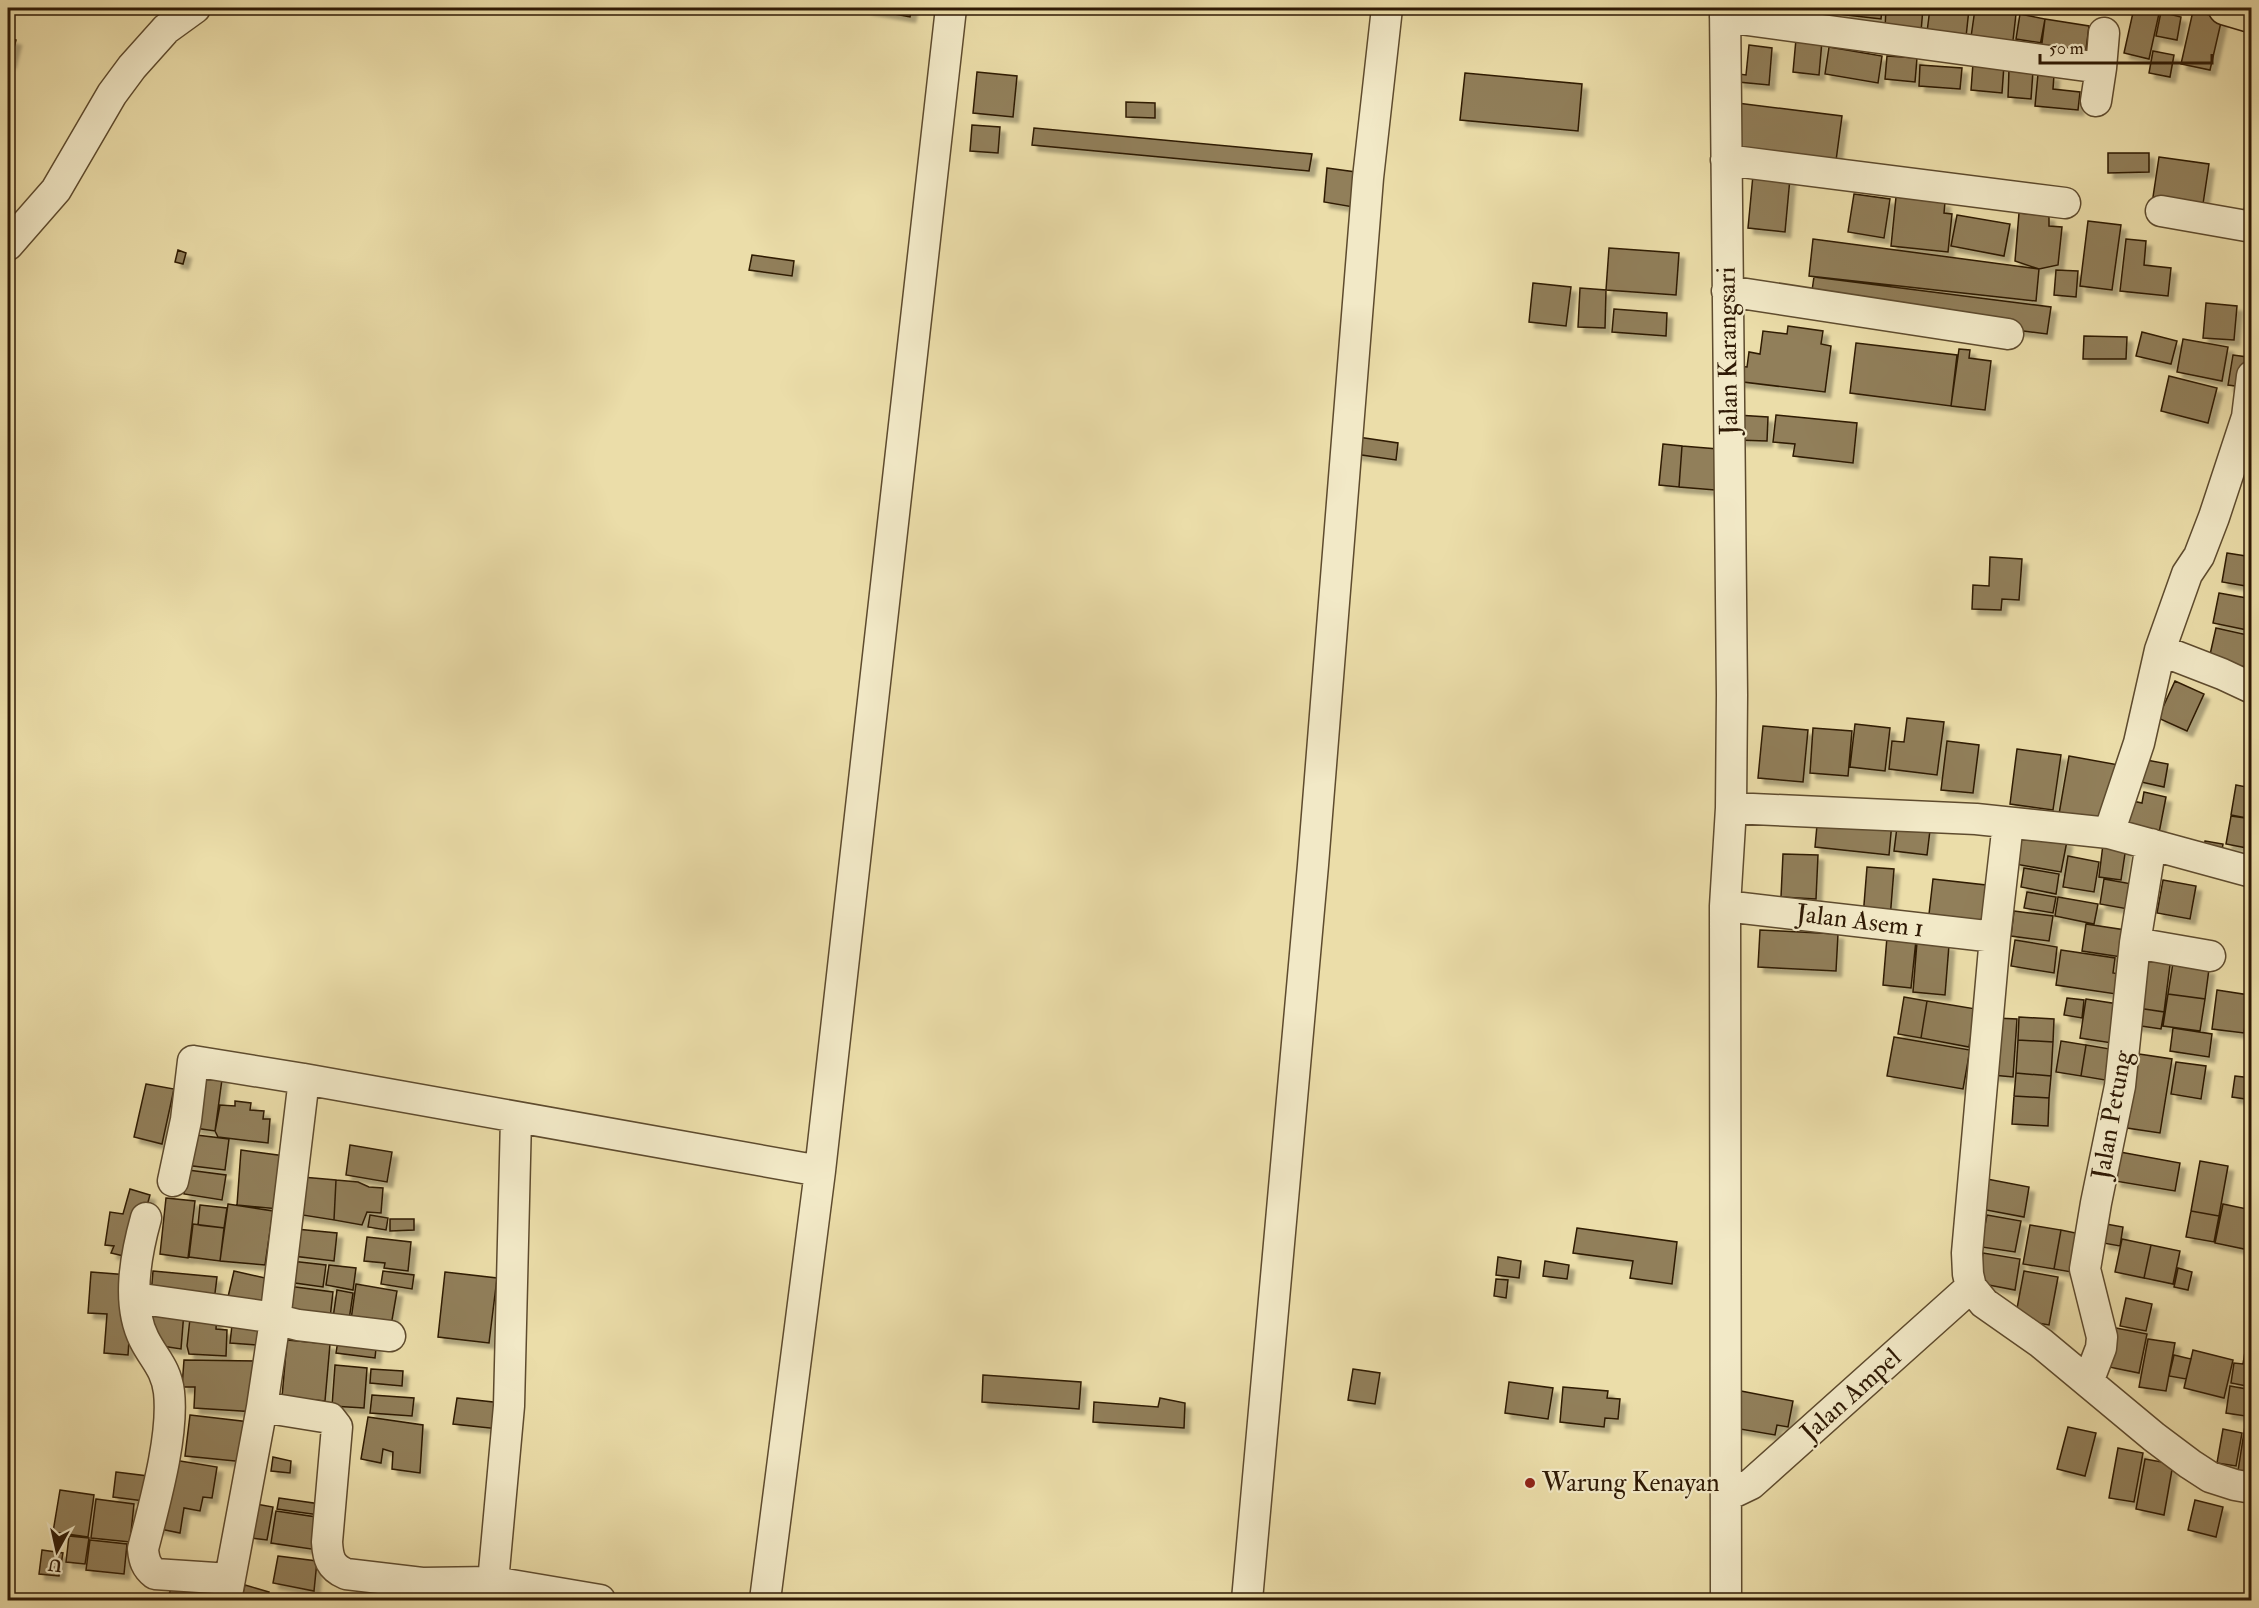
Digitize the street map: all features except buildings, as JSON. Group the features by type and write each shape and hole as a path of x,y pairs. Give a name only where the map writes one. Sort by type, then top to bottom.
{"main road":[{"path":"2225,8 2252,16"}],"street":[{"path":"8,245 56,190 112,94 132,67 166,29 195,8"},
{"path":"765,1600 820,1171 951,8"},
{"path":"1247,1600 1312,877 1368,178 1387,8"},
{"path":"1725,12 2101,68"},
{"name":"Jalan Karangsari","path":"1725,12 1732,695 1731,808 1725,906 1726,1600"},
{"path":"2096,101 2104,33"},
{"path":"1726,160 2066,203"},
{"path":"2161,211 2252,227"},
{"path":"1727,291 2008,334"},
{"path":"2109,833 2139,742 2160,650 2187,574 2199,556 2214,517 2247,417 2252,376"},
{"path":"2160,650 2252,688"},
{"path":"1731,808 1976,819 2109,833 2252,872"},
{"path":"2008,823 1995,937 1967,1253 1971,1287 1984,1304 2041,1343 2154,1437 2200,1471 2227,1483 2252,1488"},
{"name":"Jalan Petung","path":"2088,1382 2101,1348 2102,1337 2085,1269 2120,1086 2135,943 2151,844"},
{"name":"Jalan Asem 1","path":"1725,906 1995,937"},
{"path":"2135,943 2210,956"},
{"path":"172,1181 186,1120 193,1061 820,1171"},
{"path":"146,1218 139,1245 135,1298 138,1321 144,1339 166,1373 169,1422 158,1489 143,1549 146,1564 149,1569 160,1575 228,1590 262,1407 275,1320 304,1079"},
{"path":"491,1591 508,1406 516,1118"},
{"name":"Jalan Ampel","path":"1726,1496 1751,1484 1971,1287"},
{"path":"135,1298 262,1316 298,1325 390,1336"},
{"path":"262,1407 330,1418 334,1421 337,1431 327,1542 328,1558 334,1569 382,1590 422,1583 600,1600"}],"place":[{"name":"Warung Kenayan","path":"1530,1483"}]}
